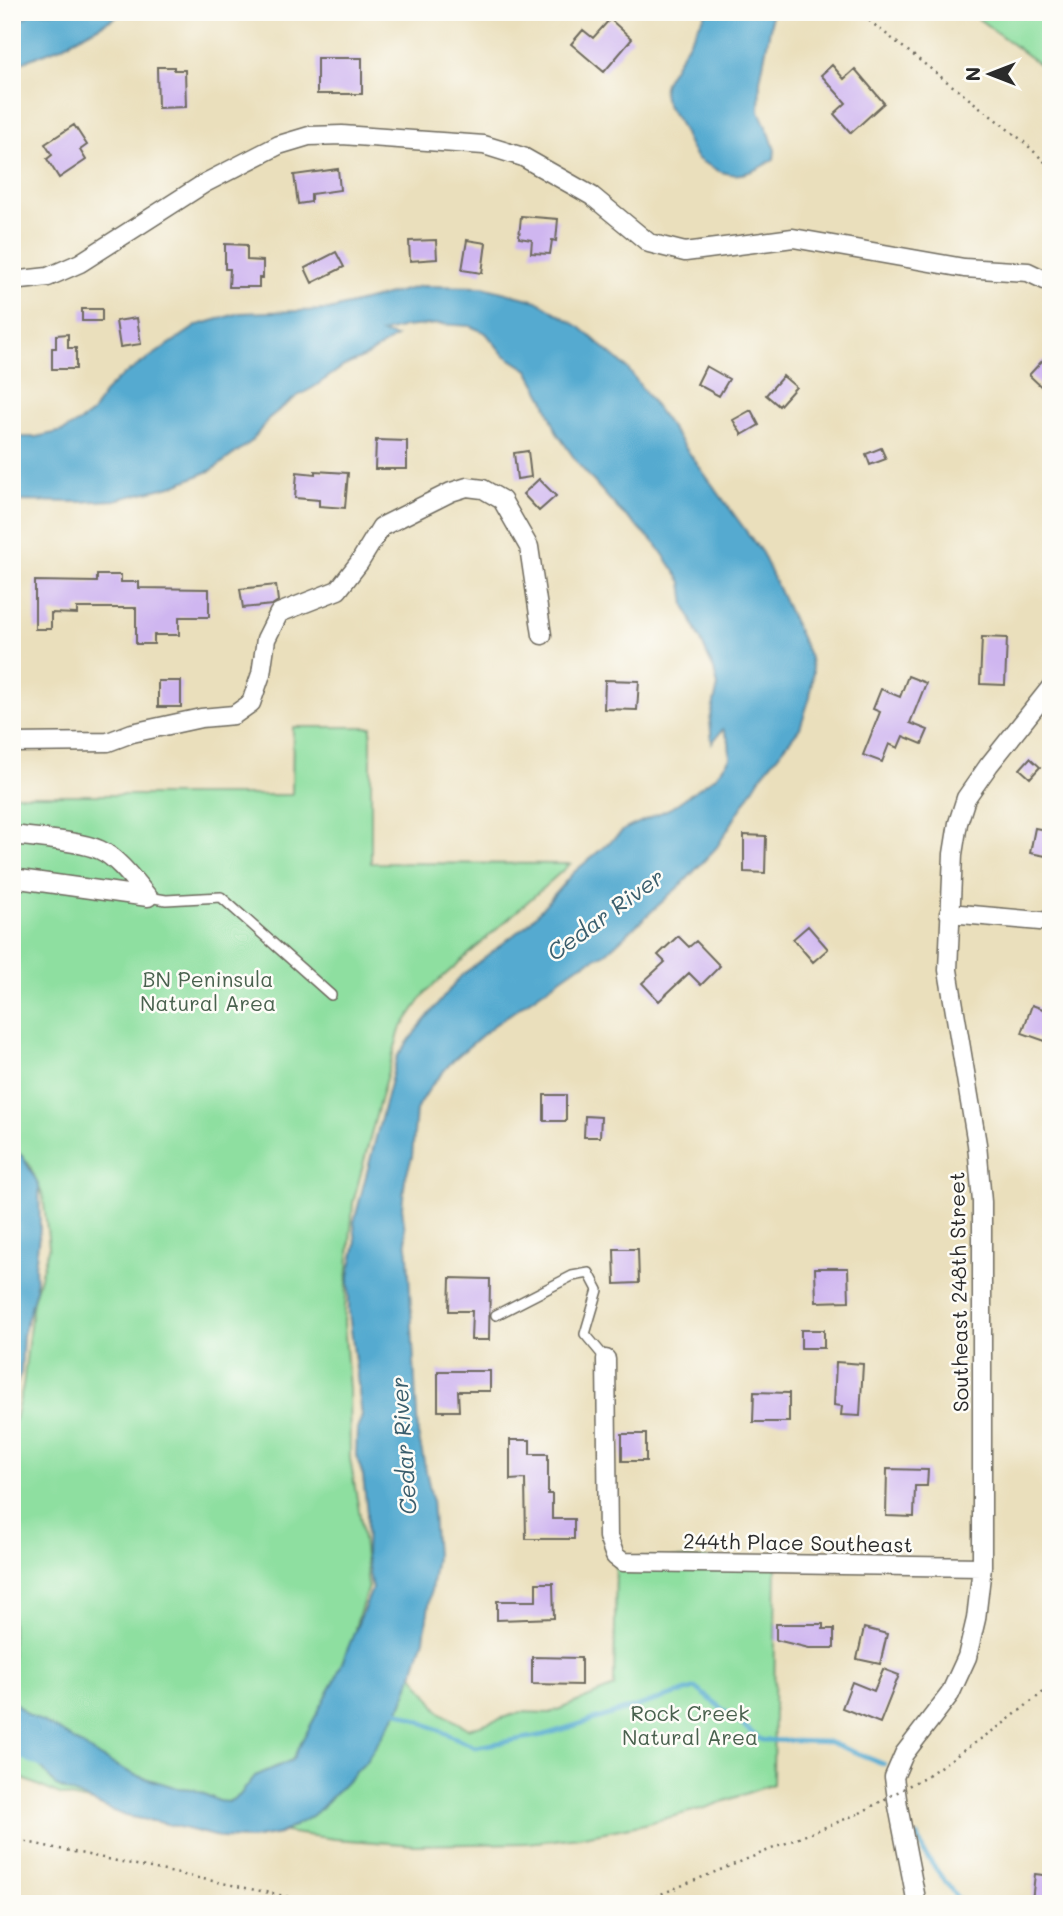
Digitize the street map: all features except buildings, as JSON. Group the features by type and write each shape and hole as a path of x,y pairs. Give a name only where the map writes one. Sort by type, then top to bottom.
{"street":[{"path":"12,281 48,277 80,262 205,183 279,145 309,136 342,135 484,145 523,157 592,196 649,243 685,252 793,238 964,268 1028,272 1051,283"},
{"path":"12,743 108,742 132,733 201,718 234,715 251,702 261,674 266,639 279,613 338,590 359,563 381,527 451,492 467,487 483,489 502,500 529,547 542,635"},
{"name":"Southeast 248th Street","path":"917,1904 894,1777 904,1754 950,1694 967,1657 976,1619 982,1567 982,1202 977,1144 948,970 949,913 958,822 967,798 989,765 1051,687"},
{"path":"12,835 49,839 102,850 130,875 148,897"},
{"path":"12,878 148,897"},
{"path":"949,913 1051,922"},
{"name":"244th Place Southeast","path":"606,1359 608,1537 615,1556 623,1562 982,1567"}],"lane":[{"path":"148,897 166,900 220,897 331,995"},
{"path":"496,1315 572,1276 589,1273 598,1290 585,1334 606,1359"}],"path":[{"path":"858,12 1023,141 1051,168"},
{"path":"12,1839 313,1902 639,1903 860,1813 928,1775 1004,1723 1051,1686"}],"green space":[{"path":"1051,12 1051,73 972,14"},
{"name":"BN Peninsula Natural Area","path":"293,727 371,727 371,863 570,864 426,992 400,1030 384,1085 353,1203 344,1322 350,1459 368,1586 355,1628 380,1629 440,1712 468,1729 521,1712 550,1713 614,1687 616,1558 776,1559 773,1784 705,1808 579,1837 528,1843 415,1845 335,1839 141,1812 60,1795 12,1774 12,1432 23,1386 33,1301 49,1246 43,1196 29,1164 12,1149 12,795 292,795"}],"water":[{"path":"32,12 125,12 61,47 12,66 12,22 20,21"},
{"path":"707,12 771,12 760,80 759,111 775,150 774,159 743,174 718,171 697,158 664,98 666,80"},
{"path":"421,286 483,287 537,301 581,328 628,369 762,553 809,655 813,672 810,697 800,728 761,776 717,847 685,881 606,953 577,967 493,1026 453,1060 431,1086 416,1110 412,1157 405,1179 402,1207 408,1255 418,1434 432,1499 436,1556 424,1639 403,1703 365,1763 319,1810 279,1834 251,1839 222,1838 125,1816 56,1786 28,1751 12,1739 12,1700 27,1714 135,1775 178,1788 193,1789 219,1801 228,1802 239,1796 255,1776 292,1760 335,1680 372,1589 366,1556 367,1513 363,1476 356,1455 357,1430 362,1416 349,1313 349,1275 356,1244 354,1222 397,1057 461,976 529,923 573,873 625,829 671,808 716,776 730,758 729,741 723,729 712,743 710,720 718,686 714,670 685,605 682,582 656,544 618,509 579,465 557,433 544,399 528,370 503,354 486,333 470,326 439,324 404,327 382,333 396,337 296,397 269,418 252,441 212,470 175,485 115,500 12,501 12,437 36,437 63,431 81,421 92,413 104,393 118,379 198,325 240,313 329,310"},
{"path":"12,1147 23,1157 39,1185 40,1228 35,1266 36,1289 23,1335 21,1372 12,1398"}],"waterway":[{"path":"396,1710 475,1747 544,1735 696,1688 761,1740 829,1742 884,1764"},
{"name":"Cedar River","path":"12,1741 51,1758"},
{"path":"918,1836 924,1853 962,1904"}],"park label":[{"name":"Rock Creek Natural Area","path":"690,1724"}]}
